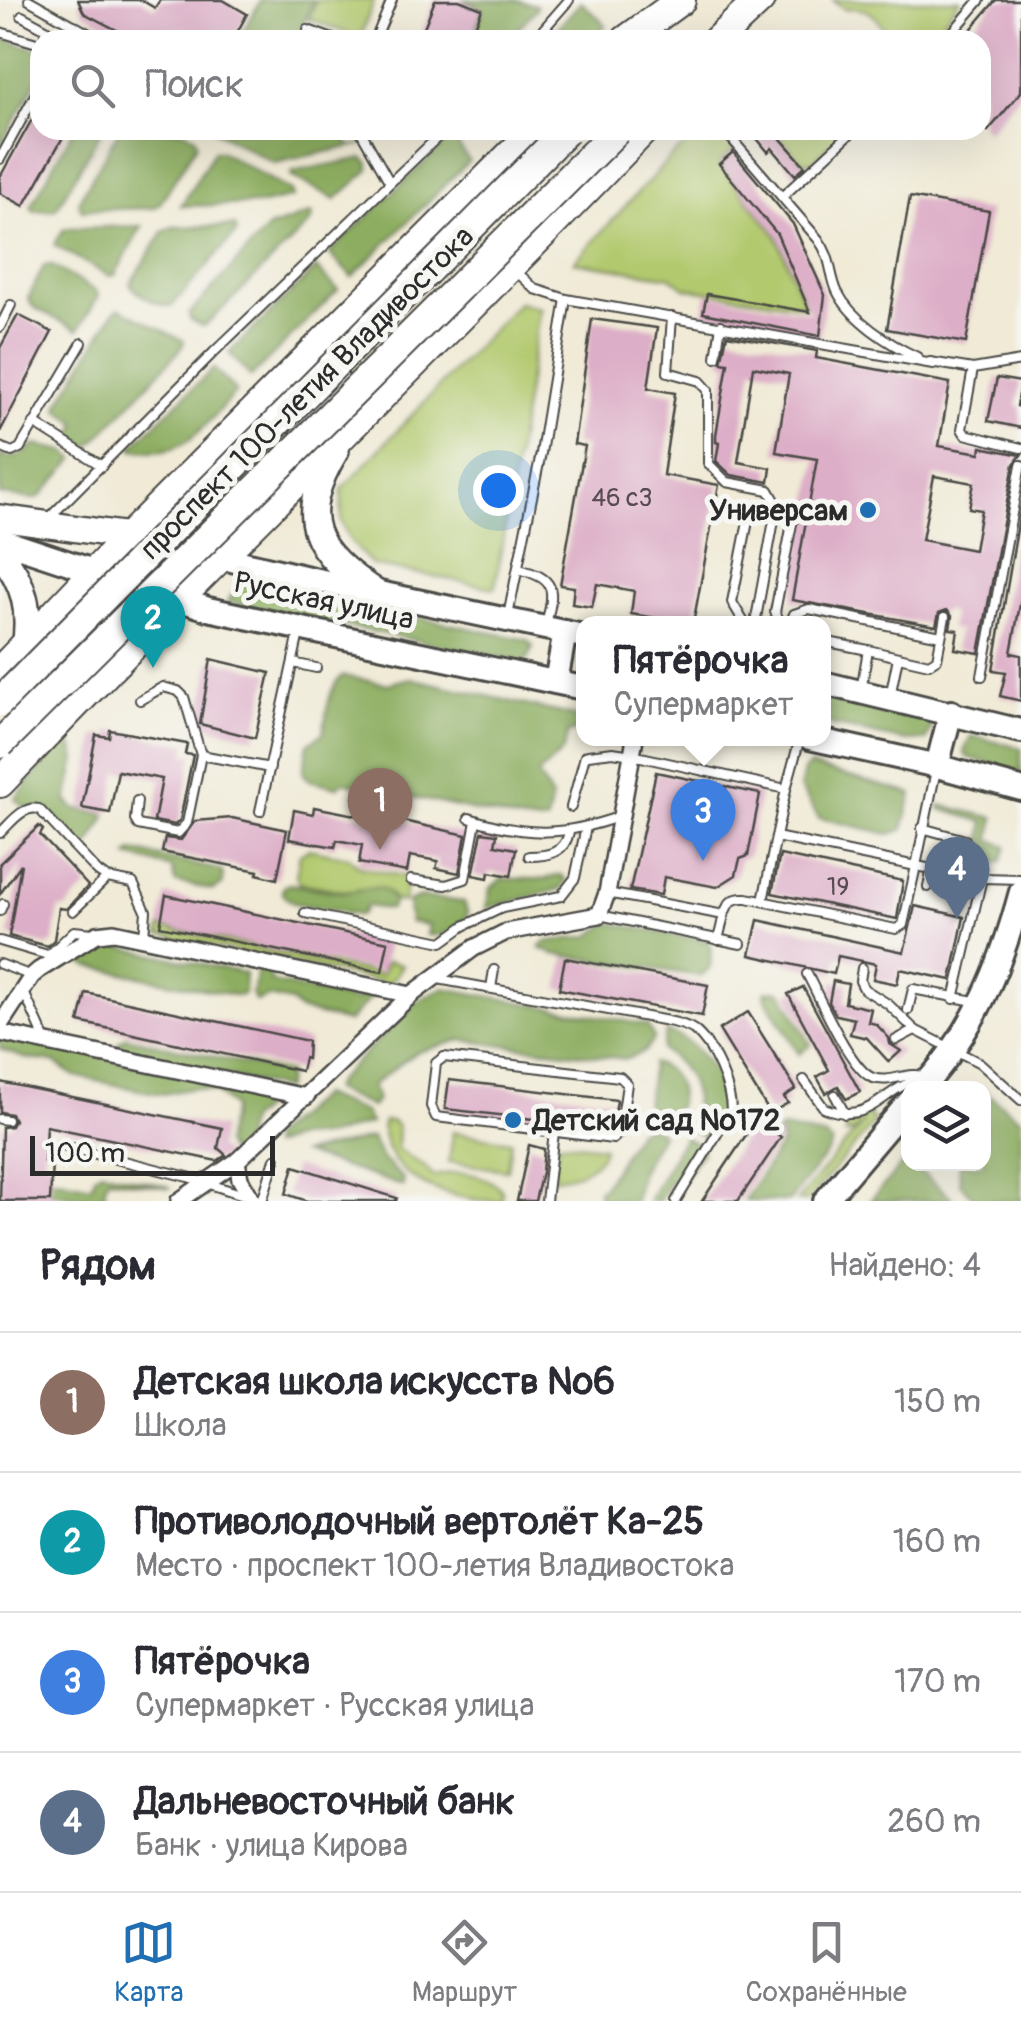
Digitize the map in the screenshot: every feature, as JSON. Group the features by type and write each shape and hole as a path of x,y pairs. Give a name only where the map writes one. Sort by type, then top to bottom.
{"highway":[{"path":"640,30 684,0"},
{"path":"661,30 684,0"},
{"path":"730,30 760,0"},
{"path":"0,671 129,536 525,140"},
{"name":"проспект 100-летия Владивостока","path":"0,700 557,140"},
{"name":"проспект 100-летия Владивостока","path":"0,744 607,140"},
{"path":"0,782 218,556 513,267 634,140"},
{"path":"279,386 282,408 296,426 316,438 344,434"},
{"path":"0,700 16,708 29,732 28,754"}],"main road":[{"path":"344,434 312,500 314,521 321,542 333,559 376,592"},
{"name":"Русская улица","path":"0,518 129,536 564,632"},
{"name":"Русская улица","path":"0,540 176,601 576,686"},
{"path":"0,553 24,589 28,617 25,648"},
{"path":"556,682 564,632"},
{"path":"831,685 1021,731"},
{"path":"937,766 951,712"},
{"path":"831,743 1021,789"},
{"path":"928,1081 954,1050 983,1002 1020,892"},
{"path":"825,1201 901,1111"}],"street":[{"path":"296,426 341,379"},
{"path":"179,1201 237,1161 412,996 474,948 506,932 599,915 607,892 634,747"},
{"path":"0,1024 27,983 54,956 98,934 114,932 412,996"},
{"path":"0,1034 306,1097"},
{"path":"237,1161 240,1179 256,1199"}],"lane":[{"path":"28,0 83,30"},
{"path":"379,30 392,0"},
{"path":"543,30 570,0"},
{"path":"954,30 980,0"},
{"path":"22,16 46,30"},
{"path":"71,30 74,25"},
{"path":"0,32 30,39"},
{"path":"0,159 30,104"},
{"path":"366,140 389,181"},
{"path":"44,523 434,140"},
{"path":"733,140 828,253 834,282 848,306 888,341 933,364"},
{"path":"783,196 843,140"},
{"path":"513,267 535,289 566,299 933,364 972,369 1021,361"},
{"path":"507,620 541,452 566,299"},
{"path":"0,327 11,306"},
{"path":"672,317 668,372 700,381 708,390 708,463 727,482 769,490 777,504 756,616"},
{"path":"716,357 720,325"},
{"path":"0,447 12,452 20,448 82,343"},
{"path":"972,369 962,429 965,434 1021,448"},
{"path":"34,423 102,466"},
{"path":"982,676 1021,464"},
{"path":"778,616 796,508"},
{"path":"740,616 732,602 748,522"},
{"path":"518,569 538,574 550,584 564,632"},
{"path":"793,616 809,609 941,636"},
{"path":"831,643 929,664 937,659 946,617"},
{"path":"260,811 300,629"},
{"path":"860,690 868,650"},
{"path":"890,697 898,657"},
{"path":"292,663 316,668"},
{"path":"137,801 138,824 182,832 201,754 184,697 178,691 163,687 140,700"},
{"path":"762,901 798,746"},
{"path":"571,807 584,756 634,747 786,788"},
{"path":"201,754 270,768"},
{"path":"718,940 727,905 738,897 896,930 904,925 937,766"},
{"path":"0,833 23,811 39,809 107,878 133,882 146,912 144,937"},
{"path":"412,880 446,885 465,879 473,820 530,832 569,832 620,816"},
{"path":"305,913 442,942 464,926 502,908 561,896 575,878 586,827"},
{"path":"922,828 964,840"},
{"path":"529,856 545,856 565,846 569,832"},
{"path":"776,838 982,878 1020,892"},
{"path":"928,886 932,869"},
{"path":"73,911 107,878"},
{"path":"954,999 982,878"},
{"path":"607,892 724,915"},
{"path":"599,915 741,944"},
{"path":"0,940 54,956"},
{"path":"0,964 27,983 46,1041"},
{"path":"862,968 860,981 864,989 888,1004 916,1030 980,1063 1021,1100"},
{"path":"491,988 494,970"},
{"path":"807,974 862,1072 883,1080 909,1073 921,1081"},
{"path":"434,978 663,1020 697,1032 710,1050 731,1096 731,1111 676,1201"},
{"path":"908,1010 913,990 983,1002"},
{"path":"896,1040 916,1030"},
{"path":"444,1057 625,1080 628,1084 618,1136 613,1139 554,1132 436,1116 432,1106 436,1064 444,1057"},
{"path":"804,1080 824,1108 845,1114 877,1106 901,1086"},
{"path":"835,1095 845,1114"},
{"path":"546,1201 554,1132"},
{"path":"60,1145 256,1199 275,1159"}],"green space":[{"path":"261,0 313,0 302,30 244,30"},
{"path":"316,0 374,1 363,30 339,30 309,19"},
{"path":"462,0 514,0 537,8 516,30 475,30 483,9"},
{"path":"833,0 960,0 936,30 883,30 867,11 844,9"},
{"path":"581,2 606,25 601,30 556,30"},
{"path":"0,38 30,47 30,93 0,147"},
{"path":"67,140 96,140 58,206 34,211 31,206"},
{"path":"113,140 196,140 159,205 82,210 78,202"},
{"path":"231,140 346,140 350,146 363,144 274,163"},
{"path":"448,140 455,140 469,161 352,277 329,253"},
{"path":"691,140 726,140 735,149 719,164 776,235 805,306 685,288 671,277 574,262"},
{"path":"783,140 835,140 810,163 800,160"},
{"path":"214,151 291,191 293,197 262,204 181,206"},
{"path":"363,158 369,163 369,170 336,199 291,176 292,172"},
{"path":"312,213 309,224 206,325 190,319 189,314 268,228"},
{"path":"142,226 115,275 109,276 54,245 63,230 69,228"},
{"path":"235,226 237,232 172,306 149,299 130,284 163,232 172,227"},
{"path":"51,265 97,292 98,297 78,330 33,307 28,299 44,266"},
{"path":"316,268 338,290 251,377 229,353"},
{"path":"519,302 540,308 495,588 372,565 349,539 341,521 342,489"},
{"path":"120,308 184,341 181,349 85,447 72,437 77,423 58,409 59,404"},
{"path":"214,368 236,392 203,428 167,450 133,449 132,446"},
{"path":"36,445 65,451 75,459 41,496 34,499 0,495 0,455 17,457"},
{"path":"242,581 527,640 533,646 529,658 522,662 227,602"},
{"path":"343,676 387,684 410,678 576,716 576,731 568,733 563,751 538,775 552,798 547,821 522,821 342,782 337,787 309,780 303,773 308,744 323,733 338,681"},
{"path":"831,698 924,718 932,727 926,740 906,741 831,725"},
{"path":"971,736 1021,748 1021,773 967,757 964,752"},
{"path":"63,741 71,742 76,759 67,801 75,809 106,817 85,851 43,809 25,808 15,799"},
{"path":"810,766 912,794 903,830 889,834 819,818 800,788 804,771"},
{"path":"940,805 995,818 990,839 1007,847 1001,862 989,864 980,855 984,822 940,809"},
{"path":"308,849 348,857 360,867 407,877 404,902 300,883 296,877 300,854"},
{"path":"138,852 220,870 222,885 213,890 175,882 172,868 128,856"},
{"path":"561,875 566,880 562,889 486,908 490,889 501,879"},
{"path":"291,884 342,892 378,888 390,894 394,902 390,909 366,906 357,915 294,903 282,891"},
{"path":"420,897 464,902 468,914 451,931 427,935 429,925 410,922 408,902"},
{"path":"609,923 708,941 712,948 710,968 700,976 554,954 540,948 545,942 590,936"},
{"path":"161,927 381,975 387,961 402,965 394,979 386,983 159,935"},
{"path":"105,944 245,973 244,993 238,996 79,961"},
{"path":"258,968 267,969 272,982 357,1001 364,990 375,993 348,1022 299,1010 291,1002 269,997 255,1001 252,994"},
{"path":"443,988 647,1025 654,1038 644,1052 626,1059 460,1040 415,1053 372,1085 377,1100 372,1107 333,1090 336,1082 417,1001"},
{"path":"765,992 783,993 811,1045 799,1054 766,998"},
{"path":"666,1032 696,1049 718,1081 722,1108 706,1138 689,1129 694,1095 687,1075 662,1050"},
{"path":"0,1035 273,1094 270,1102 248,1121 243,1146 229,1152 224,1144 233,1107 216,1092 194,1088 163,1094 75,1076 54,1062 24,1058 0,1049"},
{"path":"126,1037 288,1073 285,1089 125,1054 118,1043"},
{"path":"652,1063 669,1072 678,1087 678,1104 670,1121 645,1114"},
{"path":"321,1095 364,1112 370,1123 329,1136 297,1138 271,1146 276,1133"},
{"path":"991,1096 1021,1119 1021,1201 977,1201 960,1184 959,1171 991,1171"},
{"path":"870,1112 868,1117 874,1119 873,1124 807,1201 797,1201 864,1122 845,1134 848,1118"},
{"path":"384,1121 393,1122 398,1128 397,1149 433,1176 479,1176 502,1190 502,1201 451,1195 418,1181 394,1159 383,1135"},
{"path":"646,1126 661,1134 641,1170 635,1201 599,1199 598,1190 637,1132"},
{"path":"783,1128 826,1137 832,1144 789,1201 744,1201 782,1143 778,1131"},
{"path":"453,1132 511,1141 507,1170 449,1162"},
{"path":"684,1137 700,1146 702,1152 684,1179 671,1181 659,1201 648,1201"},
{"path":"371,1138 383,1160 403,1179 403,1186 303,1154"},
{"path":"558,1142 604,1147 591,1167 553,1178"},
{"path":"901,1166 901,1171 919,1171 952,1201 870,1201"},
{"path":"101,1171 170,1188 108,1178 103,1201 34,1190 53,1178 91,1186"}],"building":[{"path":"78,0 141,0 155,8 160,0 223,0 247,14 238,30 117,30 84,13"},
{"path":"435,0 459,0 482,9 474,30 423,30"},
{"path":"996,0 1021,0 1021,92 991,127 991,30 970,30"},
{"path":"30,123 30,140 61,140 24,206 0,193 0,177"},
{"path":"758,140 782,140 805,166 795,175 772,148 768,152"},
{"path":"733,152 793,224 825,295 820,336 703,313 707,294 810,312 777,234 719,164"},
{"path":"910,197 989,211 966,343 887,329"},
{"path":"18,315 52,332 0,432 0,348"},
{"path":"592,319 657,328 648,388 675,393 663,475 719,485 694,616 631,614 634,591 597,584 592,607 572,604 574,587 560,585 585,446 574,444"},
{"name":"Универсам","path":"727,335 817,351 816,358 950,383 939,446 980,453 981,447 1021,455 1014,464 979,653 955,649 958,630 950,629 952,616 947,610 939,613 936,626 792,600 817,459 776,452 789,374 753,367 738,462 771,468 769,482 731,475 716,461 716,435 728,363 721,362","holes":["934,476 974,483 969,508 981,510 974,550 922,540"]},
{"path":"997,378 1021,382 1017,406 1021,407 1021,428 988,421"},
{"path":"1021,506 1021,599 1011,653 1021,655 1021,701 1000,696 1006,672 993,670"},
{"path":"211,659 270,673 255,738 200,724"},
{"path":"110,730 187,744 185,754 193,755 180,820 175,825 154,821 162,779 118,771 110,813 82,808 96,735 109,737"},
{"path":"656,772 760,794 748,856 740,859 736,875 717,887 664,877 661,895 630,890"},
{"path":"314,807 466,835 459,873 436,868 438,861 410,856 407,872 359,863 362,845 337,840 335,847 289,839 294,810 313,814"},
{"path":"232,818 287,830 277,879 257,874 258,871 162,852 165,838 181,840 195,821"},
{"path":"39,826 43,830 40,835 88,886 66,909 59,908 54,940 48,946 9,936 21,864 0,894 0,863"},
{"path":"482,832 497,834 495,845 516,849 511,876 489,872 488,878 473,875"},
{"path":"780,855 903,881 897,919 772,893"},
{"path":"166,895 388,942 382,972 160,926"},
{"path":"915,906 964,917 951,980 900,969 897,984 873,979 876,964 838,956 834,974 750,955 758,920 904,952"},
{"path":"565,958 708,985 702,1016 559,989"},
{"path":"833,981 848,984 845,1003 871,1009 868,1022 876,1024 890,1044 901,1051 889,1062 867,1038 850,1034 854,1019 836,1015 829,1002"},
{"path":"803,987 860,1092 846,1099 838,1086 826,1093 817,1077 829,1070 788,994"},
{"path":"86,993 308,1041 307,1059 304,1058 301,1071 79,1022"},
{"path":"748,1012 796,1089 784,1097 788,1103 770,1113 719,1030"},
{"path":"449,1080 617,1100 613,1128 445,1109"},
{"path":"0,1082 222,1128 218,1148 226,1155 217,1161 46,1126 44,1162 52,1163 50,1201 0,1201 2,1127 11,1126 14,1120 11,1114 0,1112"},
{"path":"756,1120 781,1137 738,1201 702,1201"},
{"path":"529,1145 544,1149 542,1172 535,1201 517,1201"},
{"path":"294,1166 397,1198 307,1201 286,1194"}],"place":[{"name":"Универсам","path":"868,510"},
{"name":"Противолодочный вертолёт Ка-25","path":"153,668"},
{"name":"Детская школа искусств №6","path":"380,850"},
{"name":"Пятёрочка","path":"703,861"},
{"name":"Дальневосточный банк","path":"957,919"},
{"name":"Детский сад №172","path":"513,1120"}]}
